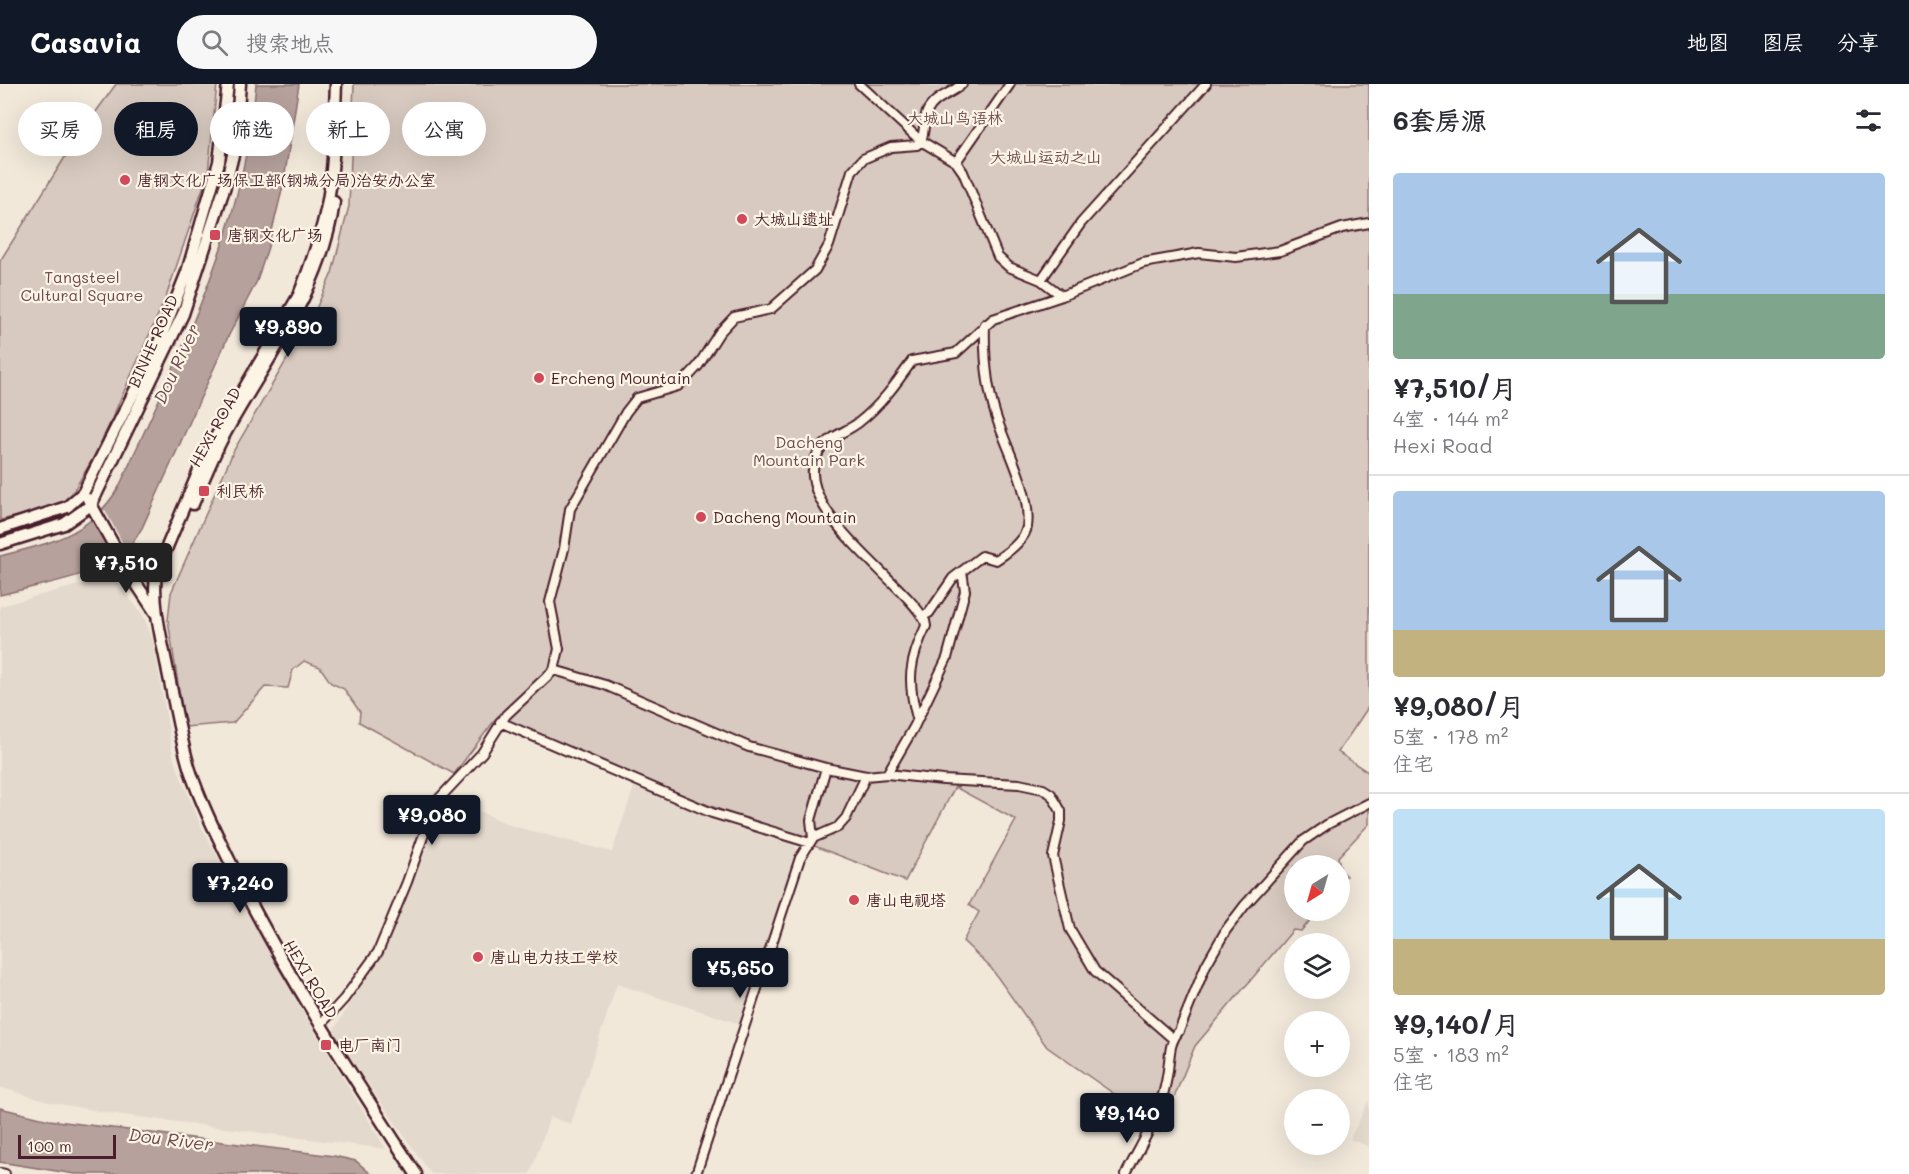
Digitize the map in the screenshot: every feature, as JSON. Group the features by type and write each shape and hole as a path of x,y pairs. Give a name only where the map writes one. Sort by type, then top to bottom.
{"street":[{"name":"BINHE ROAD","path":"0,529 68,507 83,493 158,345 187,272 219,162 228,84"},
{"name":"BINHE ROAD","path":"94,508 183,314 226,183 235,147 240,84"},
{"name":"HEXI ROAD","path":"336,84 331,178 317,244 299,295 201,466 156,573 154,587 157,615 182,744 220,842 260,920 321,1024 416,1174"},
{"name":"HEXI ROAD","path":"157,615 162,578 206,473 222,440 296,317 321,258 332,222 337,183 343,84"},
{"path":"859,84 921,141 956,162 963,172 998,257 1018,272 1041,280 1062,296"},
{"path":"321,1024 344,999 378,952 407,882 435,803 482,753 500,722 554,670 559,649 550,602 564,549 570,509 626,412 637,398 678,386 698,366 719,333 734,317 771,309 815,270 829,245 852,171 863,159 891,147 917,145 921,141 928,111 939,97 950,93 962,84"},
{"path":"956,162 1010,84"},
{"path":"1041,280 1081,223 1206,84"},
{"path":"917,718 910,692 910,663 926,626 923,616 839,525 819,497 812,475 822,447 857,424 877,406 912,362 962,350 985,324 993,319 1062,296 1143,263 1199,253 1236,257 1280,251 1342,228 1369,223"},
{"path":"923,616 929,613 946,586 962,571 982,556 996,560 1009,551 1027,527 1027,502 996,415 986,375 985,324"},
{"path":"83,493 157,615"},
{"path":"0,544 64,524 94,508"},
{"path":"887,774 914,727 947,658 965,591 962,571"},
{"path":"554,670 605,685 749,747 826,768 866,776 887,774 1019,784 1035,786 1051,794 1061,811 1053,856 1070,929 1095,971 1149,1021 1172,1038"},
{"path":"500,722 712,813 812,841"},
{"path":"812,841 811,819 826,768"},
{"path":"696,1174 800,858 812,841 838,827 846,818 866,776"},
{"path":"1126,1174 1152,1129 1166,1088 1172,1038 1179,1031 1206,965 1226,930 1245,905 1303,841 1328,824 1369,803"},
{"path":"0,1173 5,1174"}],"shaded area":[{"path":"109,572 143,615 153,640 174,760 201,826 305,1015 386,1149 115,1114 48,1102 0,1087 0,606 90,582"},
{"path":"634,787 794,844 800,854 791,878 784,888 740,1024 617,984 571,1124 550,1117 530,1174 431,1174 332,1033 387,943 440,793 512,826 612,852"},
{"path":"1369,1100 1369,1147 1350,1139"}],"green space":[{"name":"Tangsteel Cultural Square","path":"116,84 217,84 215,102 210,102 208,173 166,297 97,452 68,500 51,509 0,520 0,261 66,156 102,156 102,103"},
{"name":"Dacheng Mountain Park","path":"354,84 1369,84 1369,706 1338,752 1369,773 1369,824 1340,855 1284,855 1284,921 1310,921 1301,931 1293,930 1290,933 1284,933 1284,941 1195,1046 1160,1132 1134,1115 1127,1103 1047,1047 991,968 963,941 979,912 969,905 1016,820 955,787 905,881 636,777 498,716 454,774 359,722 360,712 344,689 331,683 320,667 304,661 293,670 288,688 265,687 233,723 185,727 168,620 171,593 234,450 315,311 332,273 349,206 351,156 390,156 390,102 353,102"}],"water":[{"path":"256,84 299,84 294,116 294,102 254,102"},
{"name":"Dou River","path":"245,156 288,156 283,186 257,281 228,337 142,528 126,551 98,568 66,579 0,595 0,556 53,541 82,527 95,516 119,487 206,291 238,191"},
{"name":"Dou River","path":"0,1108 49,1120 334,1156 356,1161 371,1174 75,1174 0,1162"}],"pier":[{"path":"105,510 128,553 114,562 90,518"}],"place":[{"name":"唐钢文化广场保卫部(钢城分局)治安办公室","path":"125,180"},
{"name":"大城山遗址","path":"742,219"},
{"name":"唐钢文化广场","path":"215,235"},
{"name":"Ercheng Mountain","path":"539,378"},
{"name":"利民桥","path":"204,491"},
{"name":"Dacheng Mountain","path":"701,517"},
{"name":"唐山电视塔","path":"854,900"},
{"name":"唐山电力技工学校","path":"478,957"},
{"name":"电厂南门","path":"326,1045"}],"park label":[{"name":"大城山鸟语林","path":"955,118"},
{"name":"大城山运动之山","path":"1046,157"}]}
